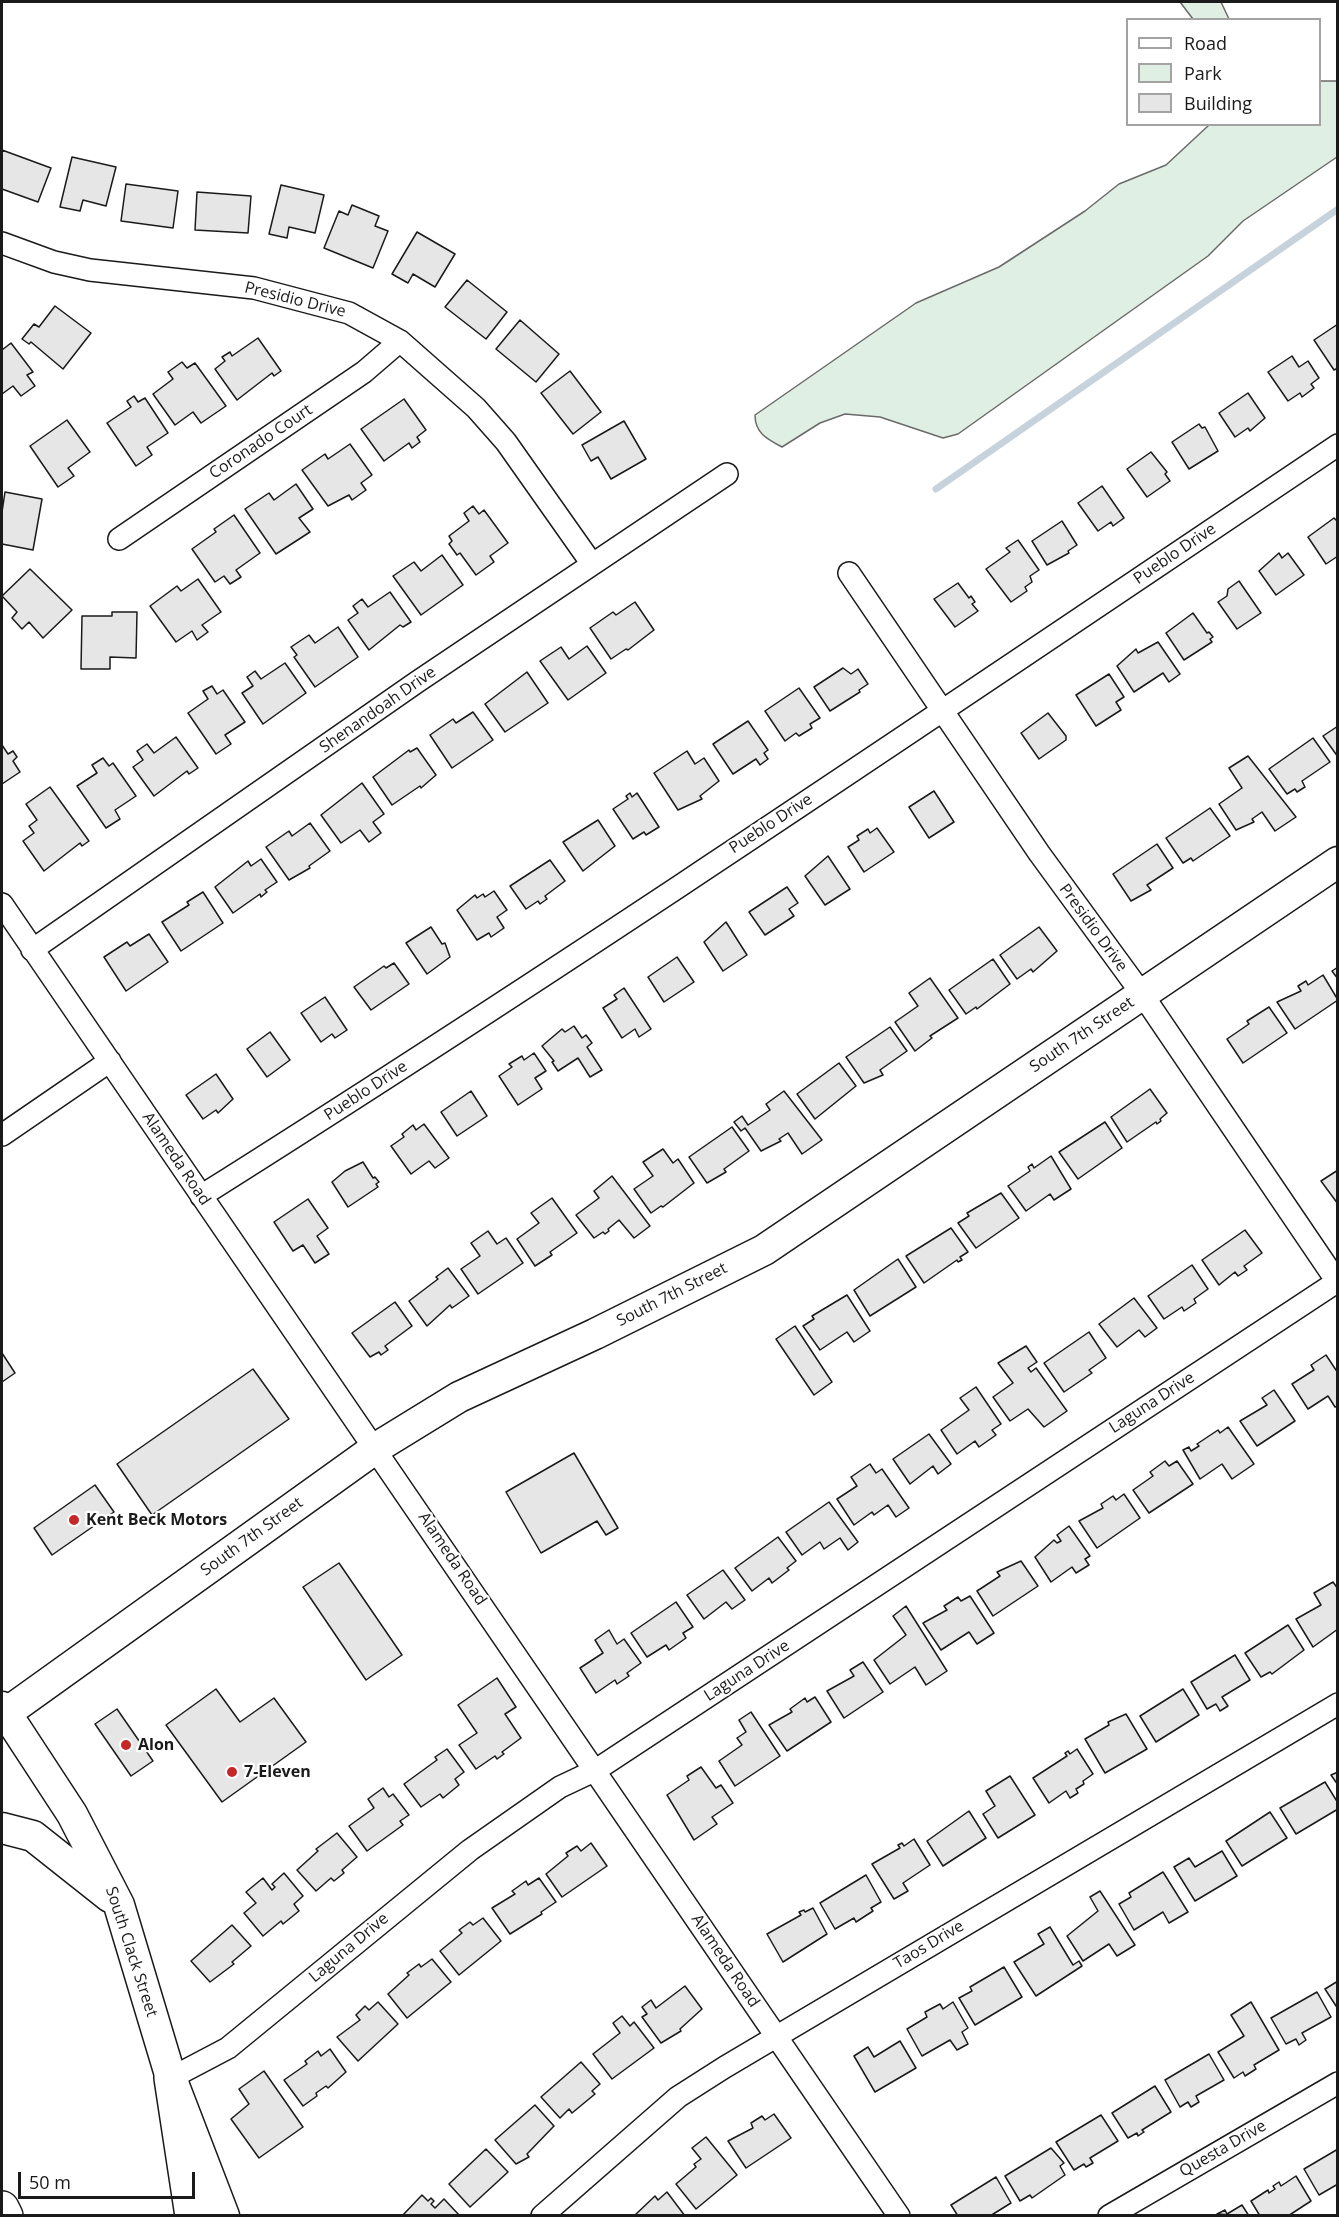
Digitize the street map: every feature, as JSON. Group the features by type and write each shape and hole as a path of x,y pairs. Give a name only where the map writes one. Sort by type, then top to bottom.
{"highway":[{"path":"171,2078 192,2216"},
{"path":"2,2208 6,2216"}],"main road":[{"name":"South 7th Street","path":"3,1712 376,1448 459,1397 596,1334 764,1250 1338,862"},
{"name":"South Clack Street","path":"3,1712 72,1814 119,1905 171,2078 224,2216"},
{"path":"2,1828 33,1836 63,1857 119,1905"}],"street":[{"name":"Presidio Drive","path":"2,243 54,262 90,270 204,280 254,288 349,313 400,341 476,408 506,441 592,564"},
{"name":"Coronado Court","path":"119,539 364,372 400,341"},
{"name":"Pueblo Drive","path":"201,1196 346,1104 942,711 1338,445"},
{"name":"Shenandoah Drive","path":"32,950 592,564 727,474"},
{"name":"Presidio Drive","path":"849,573 1039,853 1142,994 1337,1282"},
{"name":"Alameda Road","path":"2,904 899,2216"},
{"path":"2,1136 110,1061"},
{"name":"Laguna Drive","path":"171,2078 228,2048 470,1850 560,1787 596,1770 1337,1282"},
{"name":"Taos Drive","path":"542,2216 678,2097 776,2036 1338,1704"},
{"name":"Questa Drive","path":"1109,2216 1338,2083"}],"green space":[{"path":"1180,2 1221,2 1229,18 1192,18"},
{"path":"1321,81 1337,81 1337,157 1243,221 1208,256 958,434 943,438 880,417 845,414 820,423 782,447 760,431 755,415 916,303 999,267 1085,211 1119,184 1166,165 1208,126 1321,126"}],"building":[{"path":"2,150 51,168 38,202 2,189"},
{"path":"72,157 116,167 106,206 83,200 80,211 60,207"},
{"path":"126,184 178,191 173,228 121,221"},
{"path":"281,185 324,195 315,233 289,227 287,238 269,234"},
{"path":"197,192 251,196 248,233 195,230"},
{"path":"352,205 379,216 375,226 388,231 373,268 324,248 339,211 348,215"},
{"path":"417,232 455,254 435,287 413,274 408,283 392,274"},
{"path":"467,280 507,312 486,339 445,307"},
{"path":"55,306 91,333 63,369 31,342 29,344 22,339 34,324 39,327"},
{"path":"520,320 559,354 536,382 496,349"},
{"path":"1338,324 1338,368 1334,370 1314,340"},
{"path":"258,338 281,371 274,376 272,373 237,400 215,369 225,361 222,357 230,352 232,356"},
{"path":"11,343 33,372 27,375 35,386 21,396 13,386 2,394 2,350"},
{"path":"1292,356 1299,367 1308,361 1319,378 1311,384 1314,388 1302,397 1300,393 1288,401 1268,372"},
{"path":"182,362 187,368 195,363 226,406 201,423 193,412 175,425 153,394 173,379 168,372"},
{"path":"570,371 601,412 573,434 541,393"},
{"path":"1248,393 1265,418 1250,431 1248,428 1235,437 1219,413"},
{"path":"134,396 138,402 145,398 168,433 147,447 152,455 136,466 107,423 131,407 127,401"},
{"path":"404,399 426,430 417,437 420,442 412,448 409,443 384,461 361,429"},
{"path":"67,420 90,452 68,468 74,476 58,487 30,446"},
{"path":"624,421 646,459 611,479 598,457 591,461 582,445"},
{"path":"1199,424 1202,428 1205,427 1218,451 1189,469 1172,442"},
{"path":"350,444 372,475 361,483 366,490 352,500 349,495 328,506 302,470 325,454 328,459"},
{"path":"1151,452 1167,472 1165,474 1170,481 1147,497 1127,469"},
{"path":"296,484 313,509 299,518 310,532 276,554 245,509 269,493 274,500"},
{"path":"1102,486 1124,518 1113,526 1111,522 1098,531 1078,503"},
{"path":"5,492 42,499 33,550 2,544 2,512"},
{"path":"473,506 479,514 484,510 508,543 490,556 494,562 476,575 460,553 457,555 449,544 452,541 449,536 469,521 464,513"},
{"path":"234,515 260,553 236,570 241,577 230,584 224,576 215,582 192,549 216,532 214,529"},
{"path":"1334,518 1338,522 1338,556 1326,564 1308,537"},
{"path":"1062,521 1077,545 1068,551 1069,553 1047,565 1032,541"},
{"path":"1018,540 1039,570 1030,576 1032,582 1025,587 1027,591 1011,602 986,569 1010,552 1006,548"},
{"path":"1279,553 1282,558 1288,553 1304,575 1276,595 1259,571"},
{"path":"442,555 463,585 421,615 393,576 414,562 421,571"},
{"path":"30,569 72,610 43,638 29,622 22,629 12,618 17,612 2,596"},
{"path":"198,579 221,612 202,625 208,632 197,640 192,631 176,642 150,606 177,586 181,591"},
{"path":"1239,581 1261,613 1237,629 1218,602 1227,596 1228,589"},
{"path":"958,583 969,598 971,596 975,602 972,604 978,611 955,627 934,599"},
{"path":"390,592 411,622 403,627 400,625 369,650 348,620 358,613 353,606 362,599 368,607"},
{"path":"635,602 654,630 628,650 626,649 611,659 590,628 613,612 616,615"},
{"path":"112,612 137,612 136,658 110,657 110,669 81,669 82,616 112,616"},
{"path":"1193,613 1207,633 1209,632 1213,637 1210,639 1212,642 1184,660 1166,633"},
{"path":"338,627 358,657 315,687 294,657 297,655 291,647 309,635 315,643"},
{"path":"1158,642 1180,674 1169,682 1163,673 1134,692 1117,666 1136,649 1138,653"},
{"path":"587,646 606,673 568,700 540,661 561,647 569,659"},
{"path":"285,663 306,693 263,724 242,693 253,686 247,677 255,671 261,679"},
{"path":"843,668 851,674 858,669 868,684 859,690 860,692 830,711 814,687"},
{"path":"527,672 548,703 505,732 485,704"},
{"path":"1109,674 1124,697 1116,702 1121,710 1096,726 1076,695"},
{"path":"212,686 217,694 223,690 245,722 225,735 231,744 216,754 188,713 208,699 203,691"},
{"path":"799,688 820,718 810,724 812,728 799,736 796,733 785,741 765,711"},
{"path":"473,712 493,740 452,768 430,735 453,719 456,723"},
{"path":"1048,713 1066,736 1066,740 1039,759 1021,733"},
{"path":"748,721 768,750 764,753 768,759 760,765 756,759 733,774 713,744"},
{"path":"1338,726 1338,757 1323,736"},
{"path":"176,737 198,768 189,774 187,771 154,796 133,767 143,760 137,751 147,744 154,753"},
{"path":"1313,738 1330,762 1302,781 1305,787 1287,794 1269,769"},
{"path":"2,745 8,754 13,751 17,757 13,761 20,772 2,784"},
{"path":"417,748 436,775 421,788 420,786 392,805 373,777 409,750 410,752"},
{"path":"687,751 695,764 704,758 719,781 700,796 702,799 678,810 654,773"},
{"path":"1248,756 1296,817 1275,831 1262,812 1252,819 1254,822 1236,830 1219,804 1242,788 1229,768"},
{"path":"103,758 109,766 113,763 136,796 115,810 120,819 106,828 77,786 97,773 92,765"},
{"path":"362,783 384,814 373,822 381,833 369,842 360,830 341,843 321,815"},
{"path":"50,787 89,841 82,846 80,843 44,871 23,841 34,833 29,826 37,820 26,804"},
{"path":"934,791 954,822 929,838 909,807"},
{"path":"630,793 632,797 637,793 659,827 646,835 644,832 633,839 613,809 628,799 626,796"},
{"path":"1210,808 1230,836 1193,861 1191,858 1183,863 1166,838"},
{"path":"598,820 615,846 583,871 563,842"},
{"path":"310,823 330,851 309,866 310,868 289,880 266,847 289,831 292,836"},
{"path":"877,828 894,852 864,872 848,847 859,840 857,836 868,829 870,833"},
{"path":"1157,844 1173,868 1147,885 1151,890 1131,901 1113,874"},
{"path":"828,856 850,889 825,905 805,876"},
{"path":"261,859 277,882 265,890 267,892 261,897 260,894 233,913 215,887 248,861 251,866"},
{"path":"550,860 565,881 545,896 547,899 540,904 538,901 526,909 510,886"},
{"path":"787,887 798,903 789,909 794,916 765,935 749,912"},
{"path":"494,891 507,910 497,917 504,928 491,937 489,933 477,940 457,910 475,895 477,898 483,894 485,897"},
{"path":"203,892 223,923 181,951 162,922 189,905 187,902"},
{"path":"726,922 747,955 723,971 704,942"},
{"path":"431,927 442,944 445,943 450,957 427,974 406,943"},
{"path":"1039,927 1057,951 1033,972 1031,969 1017,979 1000,955"},
{"path":"149,934 168,962 126,991 104,957 127,942 130,946"},
{"path":"677,957 694,982 664,1002 648,977"},
{"path":"993,959 1010,984 977,1009 976,1007 966,1014 949,990"},
{"path":"394,963 409,984 371,1010 354,987 384,966 386,968"},
{"path":"1338,967 1338,979 1332,971"},
{"path":"1323,975 1338,1000 1295,1029 1277,1002 1301,991 1298,986 1306,981 1308,985"},
{"path":"930,978 958,1018 930,1036 932,1038 915,1051 895,1022 918,1006 909,993"},
{"path":"624,988 651,1029 639,1037 635,1029 622,1038 603,1008 617,999 614,995"},
{"path":"325,997 347,1030 335,1038 332,1034 321,1042 301,1013"},
{"path":"1269,1007 1287,1033 1243,1063 1227,1039 1249,1024 1247,1021"},
{"path":"574,1026 582,1038 586,1035 592,1043 587,1047 602,1070 590,1077 578,1058 558,1071 552,1062 554,1061 542,1046 562,1029 565,1032"},
{"path":"890,1027 907,1051 880,1070 883,1075 864,1083 846,1057"},
{"path":"270,1032 290,1060 267,1077 247,1049"},
{"path":"534,1053 546,1071 535,1078 542,1089 518,1105 499,1076 512,1067 509,1064 522,1056 524,1060"},
{"path":"839,1063 856,1086 815,1119 797,1094"},
{"path":"216,1074 233,1099 218,1113 216,1110 203,1119 186,1095"},
{"path":"1150,1089 1167,1113 1157,1124 1156,1122 1127,1142 1111,1117"},
{"path":"471,1091 487,1116 457,1136 441,1112"},
{"path":"784,1091 822,1140 802,1154 788,1133 779,1139 781,1141 761,1151 745,1128 741,1131 734,1122 742,1116 748,1125 770,1110 766,1104"},
{"path":"1105,1122 1122,1148 1078,1179 1059,1152"},
{"path":"424,1124 449,1158 435,1168 429,1161 411,1174 391,1146 404,1137 402,1134 413,1125 416,1130"},
{"path":"732,1127 749,1151 724,1169 726,1172 707,1183 689,1157"},
{"path":"663,1149 673,1163 678,1159 694,1183 663,1207 651,1213 634,1189 653,1176 643,1162"},
{"path":"1051,1156 1071,1189 1054,1200 1050,1194 1026,1211 1008,1186 1030,1171 1028,1167 1032,1164 1034,1168"},
{"path":"363,1162 373,1178 375,1177 379,1182 376,1184 378,1187 348,1207 332,1182 345,1171"},
{"path":"1338,1170 1338,1204 1321,1181"},
{"path":"612,1176 650,1226 634,1238 619,1220 605,1234 603,1232 594,1238 576,1215 599,1198 594,1191"},
{"path":"1001,1193 1019,1218 976,1248 958,1223 969,1216 967,1213"},
{"path":"552,1198 577,1233 550,1252 552,1255 535,1266 517,1239 539,1223 531,1213"},
{"path":"308,1199 328,1228 317,1236 329,1254 315,1263 303,1245 293,1251 274,1222"},
{"path":"951,1228 968,1252 960,1257 962,1260 958,1262 957,1260 924,1283 906,1256"},
{"path":"1245,1230 1262,1253 1244,1266 1247,1270 1238,1276 1235,1272 1219,1285 1202,1260"},
{"path":"488,1231 497,1244 506,1238 523,1263 478,1294 461,1269 480,1256 471,1243"},
{"path":"898,1259 916,1287 870,1316 854,1290"},
{"path":"1192,1265 1208,1289 1194,1299 1196,1303 1184,1311 1182,1307 1164,1319 1148,1296"},
{"path":"448,1268 469,1296 452,1308 450,1305 427,1326 409,1301 438,1279 436,1277"},
{"path":"847,1295 870,1331 854,1342 847,1332 820,1350 803,1326 814,1319 812,1316"},
{"path":"1134,1298 1157,1328 1145,1337 1139,1330 1117,1347 1099,1324"},
{"path":"395,1302 412,1326 385,1346 388,1350 381,1355 379,1352 370,1357 352,1333"},
{"path":"795,1326 832,1382 814,1395 776,1339"},
{"path":"1089,1332 1106,1358 1089,1370 1092,1373 1064,1392 1044,1363"},
{"path":"1026,1346 1037,1362 1028,1368 1031,1372 1036,1368 1067,1411 1044,1427 1028,1409 1010,1421 993,1397 1013,1383 998,1363"},
{"path":"2,1353 15,1373 2,1382"},
{"path":"1326,1355 1338,1373 1338,1406 1335,1407 1328,1396 1308,1409 1292,1384 1314,1370 1311,1365"},
{"path":"253,1369 289,1419 152,1515 117,1464"},
{"path":"976,1387 1001,1424 992,1430 996,1435 979,1447 975,1441 957,1454 941,1430 969,1410 960,1398"},
{"path":"1274,1390 1295,1421 1257,1446 1240,1421 1267,1405 1262,1398"},
{"path":"1228,1427 1254,1464 1232,1479 1222,1464 1200,1479 1183,1450 1189,1447 1191,1451 1199,1446 1197,1444 1218,1430 1220,1433"},
{"path":"929,1434 951,1464 938,1474 933,1466 910,1484 893,1459"},
{"path":"574,1453 618,1528 606,1535 597,1521 541,1553 506,1492"},
{"path":"1165,1461 1169,1466 1177,1461 1193,1484 1149,1513 1133,1490 1153,1476 1150,1472"},
{"path":"870,1464 876,1473 882,1469 909,1508 896,1517 888,1505 874,1515 872,1512 854,1525 837,1499 857,1486 851,1477"},
{"name":"Kent Beck Motors","path":"95,1485 114,1512 52,1555 34,1528"},
{"path":"1124,1494 1140,1518 1097,1548 1079,1521 1103,1508 1101,1504 1113,1496 1116,1500"},
{"path":"829,1502 858,1542 848,1550 840,1538 824,1549 820,1542 802,1555 786,1532"},
{"path":"1069,1526 1090,1556 1085,1559 1089,1565 1076,1573 1072,1567 1051,1582 1035,1557 1054,1540 1057,1543 1061,1541 1057,1535"},
{"path":"778,1537 796,1561 787,1568 789,1570 772,1583 769,1578 752,1591 735,1568"},
{"path":"1021,1561 1038,1586 993,1616 977,1591 1000,1576 997,1572"},
{"path":"339,1563 402,1655 366,1680 303,1587"},
{"path":"723,1570 745,1600 732,1609 726,1602 704,1619 687,1595"},
{"path":"1333,1582 1338,1589 1338,1629 1313,1647 1296,1619 1321,1605 1314,1593"},
{"path":"970,1596 994,1633 977,1644 969,1632 941,1650 923,1623 947,1610 944,1606 958,1597 961,1601"},
{"path":"676,1602 693,1627 683,1633 686,1638 669,1650 666,1645 647,1657 631,1633"},
{"path":"906,1606 947,1671 926,1685 915,1667 890,1684 874,1660 906,1635 893,1616"},
{"path":"1288,1625 1304,1650 1272,1674 1270,1672 1261,1677 1245,1653"},
{"path":"609,1630 617,1644 624,1639 641,1663 627,1673 629,1676 617,1684 615,1680 596,1693 580,1668 603,1653 595,1640"},
{"path":"1235,1655 1250,1680 1222,1697 1228,1706 1220,1711 1216,1704 1207,1709 1191,1682"},
{"path":"863,1662 883,1692 844,1718 827,1691 854,1676 850,1670"},
{"path":"497,1678 516,1707 505,1714 521,1738 502,1752 504,1754 497,1759 495,1756 476,1769 459,1745 477,1733 458,1705"},
{"name":"7-Eleven","path":"216,1689 240,1722 274,1698 306,1742 222,1802 166,1725"},
{"path":"1183,1689 1199,1715 1156,1742 1140,1716"},
{"path":"815,1697 831,1722 787,1751 769,1725 792,1712 790,1709 805,1698 807,1702"},
{"name":"Alon","path":"117,1709 153,1761 131,1776 95,1724"},
{"path":"751,1712 780,1756 735,1786 719,1761 742,1745 737,1738 746,1732 739,1720"},
{"path":"1126,1714 1147,1749 1105,1773 1085,1739 1109,1725 1108,1722"},
{"path":"447,1749 464,1772 455,1779 459,1785 443,1798 440,1794 421,1807 404,1784 437,1760 435,1757"},
{"path":"1077,1749 1093,1774 1076,1789 1078,1793 1070,1798 1066,1791 1049,1803 1033,1778 1067,1756 1065,1753 1068,1751 1070,1754"},
{"path":"701,1767 716,1788 721,1785 733,1803 712,1817 717,1824 694,1840 667,1795 689,1780 687,1776"},
{"path":"1338,1772 1338,1785 1331,1775"},
{"path":"1010,1776 1035,1815 998,1838 983,1814 995,1806 986,1791"},
{"path":"1325,1782 1338,1803 1338,1809 1296,1834 1280,1808"},
{"path":"383,1788 389,1797 393,1794 409,1815 400,1821 403,1825 367,1851 349,1826 374,1808 368,1799"},
{"path":"969,1811 986,1838 943,1866 927,1841"},
{"path":"1270,1812 1287,1838 1242,1866 1226,1841"},
{"path":"337,1833 357,1857 342,1870 344,1873 334,1881 331,1878 316,1891 297,1870 318,1851 316,1849"},
{"path":"914,1839 930,1865 903,1883 908,1891 894,1899 872,1864 900,1848 898,1845 902,1843 904,1846"},
{"path":"591,1843 607,1866 562,1897 546,1874 568,1856 566,1853 577,1846 581,1851"},
{"path":"1222,1851 1237,1876 1195,1901 1174,1867 1189,1858 1195,1867"},
{"path":"1163,1872 1188,1912 1169,1923 1163,1912 1134,1930 1119,1904 1131,1897 1129,1893"},
{"path":"284,1873 303,1896 294,1904 299,1911 283,1924 281,1921 263,1936 244,1913 256,1903 246,1892 263,1878 272,1890 275,1887 272,1884"},
{"path":"866,1875 881,1902 871,1908 873,1911 856,1922 854,1918 835,1929 820,1903"},
{"path":"539,1878 556,1902 541,1912 542,1914 510,1934 492,1908 515,1894 512,1891 526,1881 528,1885"},
{"path":"1100,1891 1135,1945 1117,1956 1109,1944 1083,1961 1067,1936 1098,1911 1090,1897"},
{"path":"813,1908 827,1934 783,1962 767,1934 801,1915 799,1912"},
{"path":"483,1918 501,1941 459,1975 440,1951 462,1933 459,1930 470,1922 473,1925"},
{"path":"232,1925 251,1946 232,1962 234,1964 210,1982 191,1961"},
{"path":"1050,1927 1073,1965 1079,1961 1082,1966 1036,1996 1014,1962 1044,1944 1038,1934"},
{"path":"432,1959 451,1982 407,2018 388,1994 409,1975 407,1973 419,1964 421,1967"},
{"path":"1004,1967 1022,1997 975,2025 959,1998 972,1991 970,1987"},
{"path":"1338,1981 1338,2009 1325,1989"},
{"path":"685,1986 702,2009 680,2029 681,2031 661,2043 642,2017 647,2014 642,2007 651,2000 656,2008"},
{"path":"1317,1992 1331,2017 1302,2033 1306,2040 1299,2045 1296,2039 1286,2044 1271,2018"},
{"path":"378,2002 398,2024 358,2061 337,2037 360,2020 356,2015 365,2006 369,2010"},
{"path":"953,2002 968,2028 962,2032 968,2044 957,2050 950,2040 922,2056 907,2029 927,2017 925,2012 940,2004 943,2009"},
{"path":"1251,2002 1279,2050 1254,2065 1256,2069 1245,2076 1243,2072 1234,2078 1218,2052 1244,2036 1231,2015"},
{"path":"622,2016 630,2026 634,2022 654,2048 612,2079 593,2054 620,2033 613,2023"},
{"path":"900,2041 916,2068 875,2092 854,2056 868,2047 874,2057"},
{"path":"330,2049 346,2072 328,2088 326,2086 316,2093 317,2096 303,2106 284,2080 307,2064 305,2061 318,2051 321,2056"},
{"path":"1209,2054 1224,2080 1196,2096 1199,2102 1191,2107 1188,2102 1180,2107 1165,2080"},
{"path":"581,2062 600,2084 592,2091 595,2094 572,2113 569,2109 560,2118 541,2097"},
{"path":"264,2071 303,2127 259,2158 231,2119 249,2104 239,2089"},
{"path":"1155,2086 1171,2112 1142,2130 1144,2132 1138,2136 1137,2133 1128,2138 1112,2113"},
{"path":"535,2105 554,2126 527,2154 529,2157 516,2164 495,2140"},
{"path":"774,2114 791,2138 746,2168 728,2141 753,2128 751,2123 762,2116 765,2120"},
{"path":"1101,2115 1118,2141 1090,2158 1093,2163 1086,2167 1084,2164 1074,2170 1056,2142"},
{"path":"706,2137 737,2175 696,2209 676,2184 696,2167 694,2164 701,2159 692,2148"},
{"path":"1051,2148 1064,2163 1060,2166 1065,2175 1032,2198 1030,2195 1020,2201 1005,2176"},
{"path":"486,2149 508,2172 470,2207 449,2184"},
{"path":"1338,2149 1338,2184 1319,2195 1304,2169"},
{"path":"1296,2176 1311,2201 1288,2216 1260,2216 1251,2201 1268,2190 1269,2193 1275,2189 1273,2186 1279,2182 1281,2186"},
{"path":"996,2177 1011,2203 990,2216 958,2216 951,2205"},
{"path":"667,2192 685,2216 634,2216 655,2196 658,2200"},
{"path":"422,2195 428,2201 431,2198 434,2201 431,2204 435,2208 444,2199 460,2216 402,2216"},
{"path":"1242,2205 1249,2216 1217,2214 1225,2210 1227,2214"}],"waterway":[{"path":"936,489 1338,209"}],"place":[{"name":"Kent Beck Motors","path":"74,1520"},
{"name":"Alon","path":"126,1745"},
{"name":"7-Eleven","path":"232,1772"}]}
